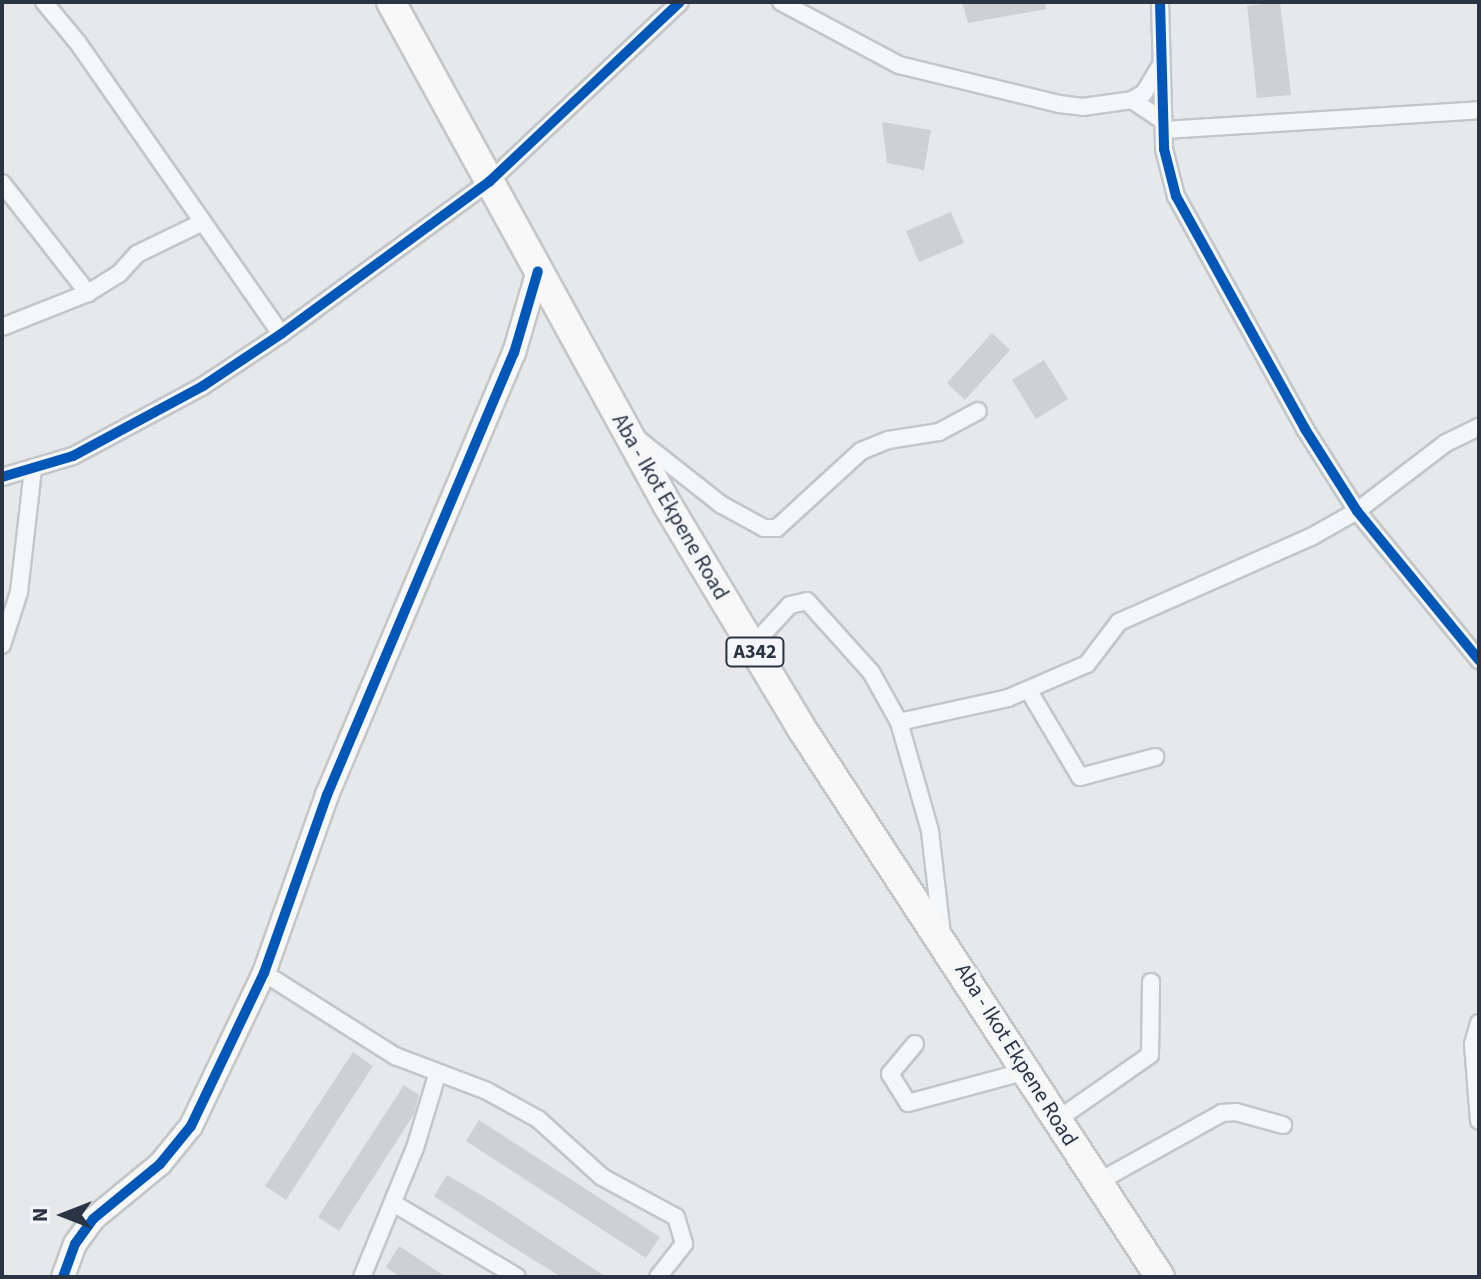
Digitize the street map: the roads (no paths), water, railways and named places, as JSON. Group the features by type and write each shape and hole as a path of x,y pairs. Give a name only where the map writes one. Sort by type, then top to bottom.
{"highway":[{"name":"Aba - Ikot Ekpene Road","path":"391,2 627,431 752,646 1160,1277"}],"street":[{"path":"44,2 78,43 281,334"},
{"path":"2,477 73,456 203,386 281,334 489,182 680,2"},
{"path":"781,2 899,65 1059,104 1083,107 1132,100 1144,93 1162,61"},
{"path":"1160,2 1163,126 1176,196 1305,429 1357,511 1479,660"},
{"path":"1132,100 1163,126 1479,110"},
{"path":"2,183 88,293"},
{"path":"2,327 88,293 119,274 137,254 203,222"},
{"path":"63,1277 75,1244 93,1219 160,1164 191,1126 264,973 327,795 514,353 538,271"},
{"path":"627,431 722,505 764,528 777,528 861,451 888,440 939,432 978,411"},
{"path":"899,722 1029,691 1087,664 1119,622 1311,537 1357,511 1446,443 1479,427"},
{"path":"2,645 19,592 33,470"},
{"path":"752,646 790,605 813,603 871,672 899,722 932,840 942,938"},
{"path":"1029,691 1080,777 1155,757"},
{"path":"264,973 395,1056 437,1075 487,1091 538,1119 602,1177 676,1217 684,1244 658,1277"},
{"path":"1057,1120 1150,1055 1151,982"},
{"path":"1479,1023 1473,1044 1479,1121"},
{"path":"915,1044 890,1074 908,1103 1027,1071"},
{"path":"362,1277 393,1203 437,1075"},
{"path":"1098,1182 1222,1113 1236,1112 1283,1125"},
{"path":"393,1203 517,1277"}]}
